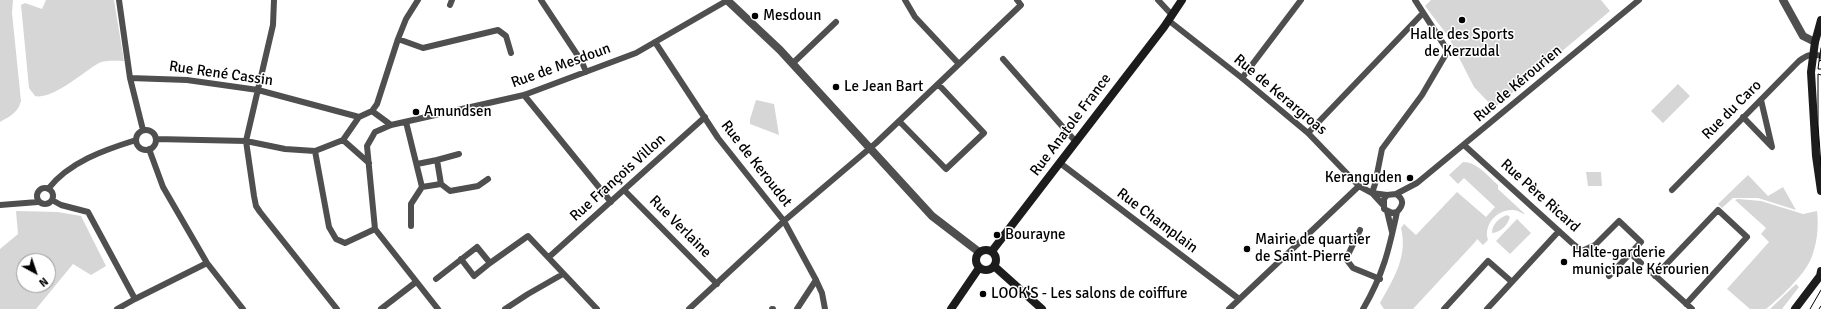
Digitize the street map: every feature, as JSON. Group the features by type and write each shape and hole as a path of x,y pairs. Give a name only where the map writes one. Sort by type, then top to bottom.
{"main road":[{"name":"Rue Anatole France","path":"992,251 1060,164 1182,0"},
{"path":"1821,20 1815,42 1817,55 1811,72 1816,156 1821,191"},
{"path":"985,249 992,251 996,257 994,266 989,270 979,268 976,261 979,252 985,249"},
{"path":"994,266 1042,309"},
{"path":"951,309 979,268"},
{"path":"1795,309 1821,274"}],"street":[{"path":"119,0 130,78 143,130"},
{"path":"274,0 272,25 246,141 256,206 337,309"},
{"path":"156,139 246,141 286,149 315,151 343,140 359,117 372,111 377,104 398,39 406,19 418,0"},
{"path":"541,0 582,62 586,72"},
{"path":"728,0 780,50 932,216 979,252"},
{"name":"Rue de Mesdoun","path":"369,163 367,146 375,132 391,125 524,95 586,72 636,52 728,0"},
{"path":"905,0 915,17 959,64"},
{"path":"689,309 784,221 870,148 899,121 1021,5 1017,0"},
{"path":"1242,78 1301,0"},
{"path":"1372,193 1382,149 1422,95 1446,54 1446,48 1415,0"},
{"name":"Rue de Kérourien","path":"1396,194 1412,187 1639,0"},
{"path":"1783,0 1803,36 1815,42"},
{"name":"Rue de Kerargroas","path":"1159,1 1170,18 1308,134 1359,186 1372,193 1383,205"},
{"path":"1308,134 1424,13"},
{"path":"792,64 836,22"},
{"path":"398,39 423,48 498,30 506,36 511,52"},
{"name":"Rue de Keroudot","path":"655,42 718,138 784,221 816,280 822,293 825,309"},
{"name":"Rue du Caro","path":"1672,190 1799,61 1808,55 1817,55"},
{"path":"1003,59 1076,142"},
{"name":"Rue René Cassin","path":"130,78 187,80 258,90 359,117"},
{"path":"899,121 946,169 984,133 938,84"},
{"path":"524,95 610,202"},
{"path":"1743,117 1772,147 1761,100"},
{"path":"372,111 391,125"},
{"name":"Rue François Villon","path":"549,257 705,117"},
{"path":"406,122 422,187 411,204 411,226"},
{"path":"143,130 152,132 156,139 153,146 149,149 140,148 136,140 138,133 143,130"},
{"path":"38,202 37,193 41,189 48,188 57,177 100,151 136,140"},
{"path":"343,140 369,163 376,229 438,309"},
{"name":"Rue Père Ricard","path":"1464,145 1582,251 1594,245 1618,221 1641,242 1609,276"},
{"path":"149,149 163,187 207,263 243,309"},
{"path":"315,151 329,227 336,239 345,243 376,229"},
{"path":"417,164 459,154"},
{"path":"437,160 441,184 450,191 478,186 488,179"},
{"name":"Rue Champlain","path":"1060,164 1239,299"},
{"path":"422,187 441,184"},
{"path":"1229,309 1359,186"},
{"name":"Rue de Kérourien","path":"1402,201 1412,187"},
{"path":"0,205 38,202 46,205 52,200 53,193 48,188"},
{"name":"Rue Verlaine","path":"624,190 717,284"},
{"name":"Rue de Kerargroas","path":"1372,193 1387,195"},
{"path":"1363,309 1380,278 1392,234 1398,212 1402,207 1402,201 1396,194 1387,195 1384,199 1383,205 1387,212 1392,234"},
{"path":"52,200 61,205 88,212 135,299"},
{"path":"1655,276 1718,210 1747,237 1686,304"},
{"path":"1387,212 1398,212"},
{"path":"1360,230 1346,260 1353,268 1380,278"},
{"path":"1487,309 1559,231"},
{"path":"461,259 474,276 528,236 597,309"},
{"path":"436,279 477,247 490,263"},
{"path":"1630,253 1641,263"},
{"path":"1444,309 1488,261 1512,282"},
{"path":"117,309 207,263"},
{"path":"1649,270 1692,309"},
{"path":"505,309 563,274"},
{"path":"797,309 816,280"},
{"path":"381,309 416,282"}],"shaded area":[{"path":"0,0 13,0 12,13 21,101 16,111 0,122"},
{"path":"46,0 114,0 124,61 108,61 99,63 59,90 42,96 35,96 29,88 21,5 25,3 42,9"},
{"path":"1431,0 1601,0 1610,11 1494,108 1474,87 1448,36 1425,6"},
{"path":"1678,84 1690,96 1663,123 1651,111"},
{"path":"756,100 774,104 779,135 750,124 750,119"},
{"path":"1463,162 1473,164 1482,170 1498,185 1498,189 1525,214 1513,210 1507,210 1497,215 1489,224 1487,234 1488,240 1483,245 1477,239 1413,309 1384,309 1380,303 1395,276 1398,267 1403,248 1401,228 1404,224 1416,235 1457,192 1486,217 1495,207 1464,178 1458,184 1449,175"},
{"path":"1586,172 1601,172 1602,186 1588,186"},
{"path":"1748,175 1768,196 1783,187 1796,210 1758,198 1733,198 1722,208 1718,204"},
{"path":"1735,200 1761,201 1803,214 1817,211 1817,236 1810,261 1802,274 1766,309 1750,309 1727,289 1769,242 1761,234 1766,228"},
{"path":"16,211 58,212 81,216 106,266 91,275 73,264 56,285 56,253 16,253 16,293 49,293 36,309 0,309 0,249 18,234"},
{"path":"1507,215 1510,217 1505,226 1501,230 1492,233 1496,222"},
{"path":"1517,219 1531,233 1510,254 1496,241"},
{"path":"1796,284 1799,287 1782,309 1770,309"}],"tram line":[{"path":"1821,48 1819,61 1821,60 1819,61 1818,69 1821,69"},
{"path":"1821,75 1818,74 1818,125 1821,165"},
{"path":"1810,309 1821,290"}],"place":[{"name":"Mesdoun","path":"755,16"},
{"name":"Halle des Sports de Kerzudal","path":"1462,20"},
{"name":"Le Jean Bart","path":"836,87"},
{"name":"Amundsen","path":"416,112"},
{"name":"Keranguden","path":"1410,178"},
{"name":"Bourayne","path":"997,235"},
{"name":"Mairie de quartier de Saint-Pierre","path":"1247,249"},
{"name":"Halte-garderie municipale Kérourien","path":"1564,262"},
{"name":"LOOK'S - Les salons de coiffure","path":"983,294"}]}
